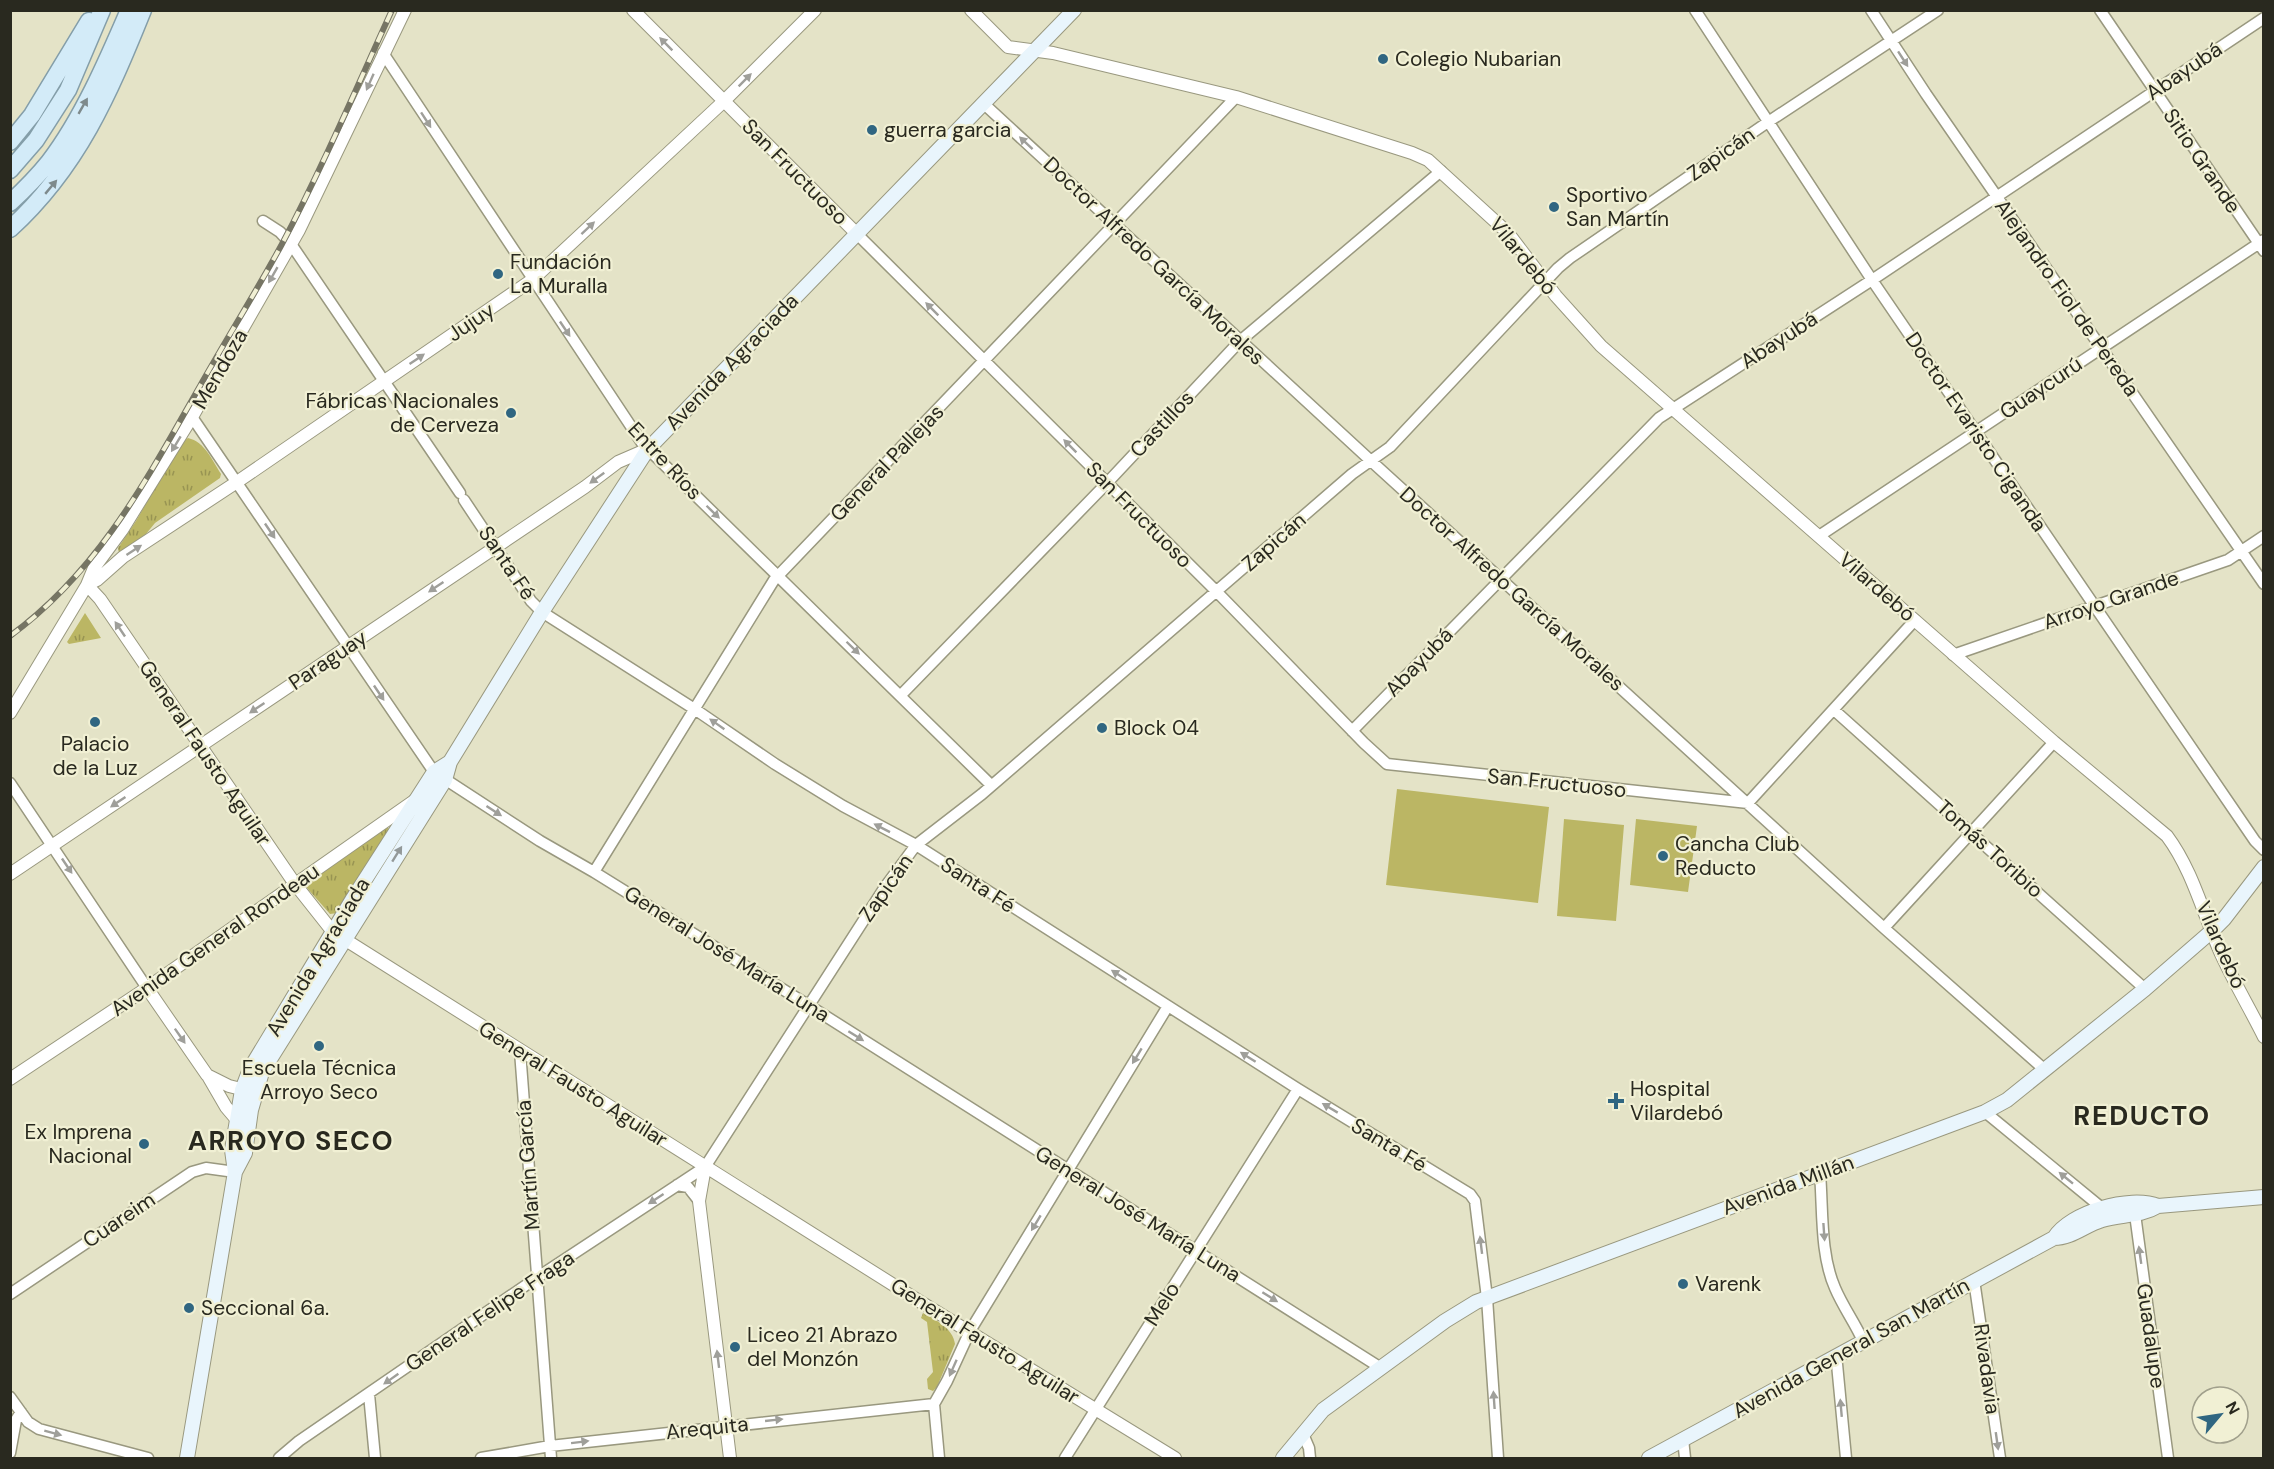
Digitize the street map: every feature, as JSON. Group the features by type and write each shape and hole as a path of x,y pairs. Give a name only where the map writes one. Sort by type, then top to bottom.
{"main road":[{"path":"10,142 32,115 72,46 97,10"},
{"path":"10,170 36,140 68,90 102,10"},
{"path":"10,203 50,161 62,142 86,101 129,10"},
{"path":"10,229 55,183 79,148 119,68 143,10"},
{"name":"Avenida Agraciada","path":"339,936 542,612 648,449 1074,10"},
{"name":"Avenida Agraciada","path":"188,1458 235,1172 232,1150 237,1120 249,1091 303,1008 339,936 417,798 440,776"},
{"name":"Avenida Millán","path":"1283,1458 1323,1410 1466,1307 1984,1112 2007,1100 2145,989 2213,930 2264,867"},
{"name":"Avenida Agraciada","path":"235,1172 245,1153 249,1091"},
{"name":"Avenida General San Martín","path":"2102,1214 2135,1214 2147,1212 2158,1206 2264,1197"},
{"name":"Avenida General San Martín","path":"1649,1458 2054,1238 2060,1229 2146,1201 2158,1206"}],"street":[{"name":"Mendoza","path":"10,713 87,585 94,568 122,530 192,417 291,244 357,113 405,10"},
{"name":"San Fructuoso","path":"633,10 1387,764 1748,803"},
{"name":"Jujuy","path":"87,585 97,580 123,557 385,382 532,280 723,102 815,10"},
{"name":"Vilardebó","path":"970,10 1008,47 1053,53 1236,98 1428,160 1508,233 1584,329 1953,655 2167,836 2197,890 2220,953 2264,1036"},
{"name":"Doctor Evaristo Ciganda","path":"1695,10 1872,280 2255,841 2264,850"},
{"name":"Alejandro Fiol de Pereda","path":"1871,10 2264,585"},
{"name":"Zapicán","path":"705,1167 885,887 916,845 991,785 1370,459 1390,447 1570,258 1768,122 1938,10"},
{"name":"Sitio Grande","path":"2106,13 2154,91 2262,245"},
{"name":"Abayubá","path":"1352,731 1659,418 1872,280 2264,18"},
{"name":"Entre Ríos","path":"383,53 532,280 648,449 902,695 991,785"},
{"name":"General Pallejas","path":"594,872 778,575 1116,226 1236,98"},
{"name":"Doctor Alfredo García Morales","path":"983,103 1884,928 2045,1070"},
{"name":"Castillos","path":"902,695 1107,483 1240,340 1441,171"},
{"name":"Santa Fé","path":"263,221 280,232 291,244 531,602 542,612 696,710 775,764 843,806 916,845 1298,1089 1470,1194 1475,1201 1487,1298"},
{"name":"Guaycurú","path":"1819,536 2262,245"},
{"name":"General José María Luna","path":"192,417 348,647 440,776 540,841 808,1005 1381,1368"},
{"name":"Paraguay","path":"10,874 496,547 618,462 648,449"},
{"name":"Arroyo Grande","path":"1953,655 2094,604 2228,560 2264,536"},
{"name":"General Fausto Aguilar","path":"87,585 100,599 295,884 339,936 705,1167 1175,1458"},
{"path":"1748,803 1915,620"},
{"name":"Tomás Toribio","path":"1834,710 2145,989"},
{"path":"1884,928 2054,742"},
{"path":"10,783 207,1075 226,1107 237,1120"},
{"name":"Avenida General Rondeau","path":"10,1079 147,988 417,798"},
{"path":"939,1458 934,1404 970,1331 1168,1006"},
{"name":"Martín García","path":"520,1051 550,1458"},
{"path":"207,1075 217,1081 249,1091"},
{"name":"Melo","path":"1065,1458 1298,1089"},
{"path":"1984,1112 2102,1214"},
{"path":"705,1167 699,1201 730,1458"},
{"name":"General Felipe Fraga","path":"279,1458 299,1441 536,1279 705,1167"},
{"name":"Cuareim","path":"10,1293 192,1172 206,1168 235,1172"},
{"path":"1820,1173 1830,1274 1835,1289 1863,1341"},
{"path":"677,1185 688,1187 699,1201"},
{"name":"Guadalupe","path":"2135,1214 2168,1458"},
{"name":"Rivadavia","path":"1974,1280 2000,1458"},
{"path":"1487,1298 1498,1458"},
{"path":"1834,1359 1837,1364 1846,1458"},
{"path":"369,1394 375,1458"},
{"path":"10,1397 28,1422 39,1429 148,1458"},
{"name":"Arequita","path":"481,1458 549,1446 934,1404"},
{"path":"10,1453 16,1420 21,1412"},
{"path":"1303,1434 1309,1448 1310,1458"},
{"path":"1683,1439 1685,1458"}],"green space":[{"path":"188,438 199,443 208,452 221,474 220,478 155,523 146,534 119,553 118,548 180,444"},
{"path":"85,613 101,638 69,644 67,642"},
{"path":"1397,789 1549,807 1538,903 1386,885"},
{"path":"1564,819 1624,825 1616,921 1557,916"},
{"name":"Cancha Club Reducto","path":"1636,819 1697,826 1688,892 1630,885"},
{"path":"387,827 389,829 338,913 330,914 307,888 307,881"},
{"path":"923,1313 947,1329 954,1338 955,1344 937,1387 933,1391 928,1389 927,1379 933,1372 927,1322 921,1318"}],"railway":[{"path":"10,636 70,583 95,553 140,489 282,244 325,157 392,10"}],"place":[{"name":"Colegio Nubarian","path":"1383,59"},
{"name":"guerra garcia","path":"872,130"},
{"name":"Sportivo San Martín","path":"1554,207"},
{"name":"Fundación La Muralla","path":"498,274"},
{"name":"Fábricas Nacionales de Cerveza","path":"511,413"},
{"name":"Palacio de la Luz","path":"95,722"},
{"name":"Block 04","path":"1102,728"},
{"name":"Cancha Club Reducto","path":"1663,856"},
{"name":"Escuela Técnica Arroyo Seco","path":"319,1046"},
{"name":"Hospital Vilardebó","path":"1616,1101"},
{"name":"Ex Imprena Nacional","path":"144,1144"},
{"name":"Varenk","path":"1683,1284"},
{"name":"Seccional 6a.","path":"189,1308"},
{"name":"Liceo 21 Abrazo del Monzón","path":"735,1347"}],"district":[{"name":"REDUCTO","path":"2142,1115"},
{"name":"ARROYO SECO","path":"291,1140"}]}
